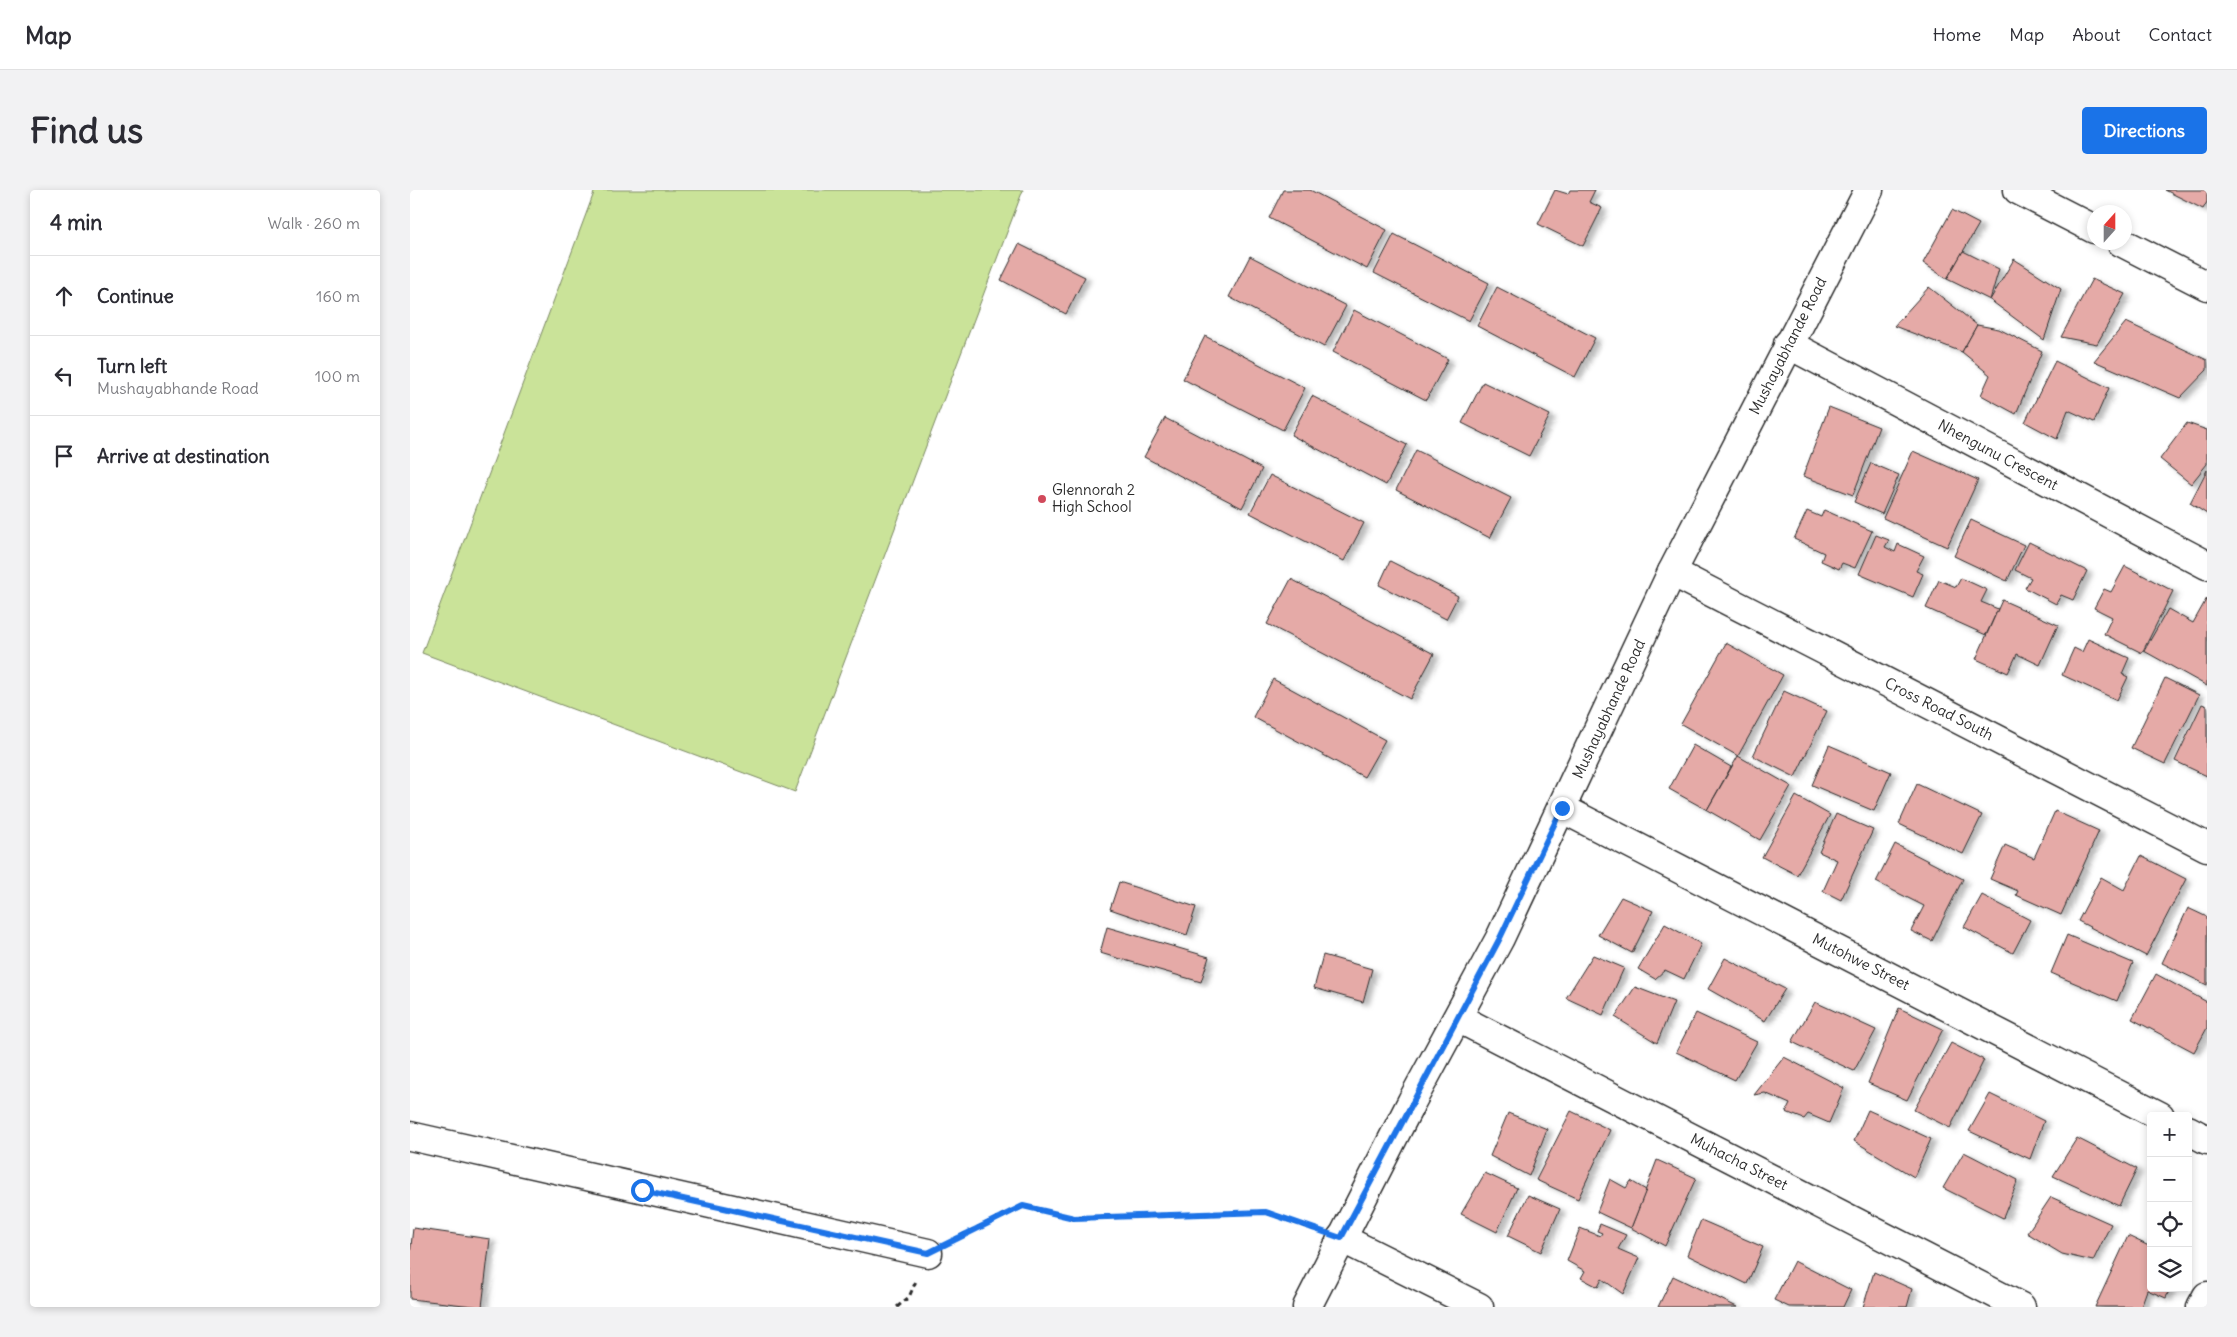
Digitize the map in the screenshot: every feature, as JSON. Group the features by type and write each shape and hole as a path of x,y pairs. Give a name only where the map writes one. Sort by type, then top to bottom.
{"street":[{"name":"Mushayabhande Road","path":"1307,1307 1341,1238 1500,938 1672,572 1869,190"},
{"path":"2018,190 2087,225"},
{"path":"2132,248 2207,286"},
{"name":"Nhengunu Crescent","path":"1788,344 2207,565"},
{"name":"Cross Road South","path":"1672,572 2207,847"},
{"name":"Mutohwe Street","path":"1562,808 2152,1112"},
{"name":"Muhacha Street","path":"1458,1018 2021,1307"},
{"path":"2192,1132 2207,1140"},
{"path":"410,1136 642,1190 928,1253"},
{"path":"1341,1238 1479,1307"},
{"path":"2201,1307 2207,1296"}],"path":[{"path":"897,1307 909,1297 928,1253 1023,1206 1074,1218 1266,1212 1341,1238"}],"green space":[{"path":"595,190 1023,190 795,792 422,653"}],"building":[{"path":"1283,190 1310,190 1387,230 1367,269 1269,218"},
{"path":"1555,190 1568,194 1570,190 1595,190 1589,202 1602,208 1583,246 1538,224"},
{"path":"2165,190 2207,190 2207,202 2203,209"},
{"path":"1952,210 1979,224 1947,279 1923,263"},
{"path":"1394,234 1489,283 1469,321 1374,273"},
{"path":"1019,244 1085,277 1066,314 1001,280"},
{"path":"1963,251 1999,269 1990,300 1947,279"},
{"path":"1250,256 1346,306 1324,347 1229,297"},
{"path":"2014,259 2061,289 2044,340 1990,300"},
{"path":"2092,279 2125,294 2097,344 2061,337"},
{"path":"1497,287 1595,338 1575,377 1477,326"},
{"path":"1929,287 1977,325 1962,352 1894,326"},
{"path":"1354,310 1448,359 1426,400 1333,352"},
{"path":"2126,322 2207,360 2207,370 2180,398 2094,361"},
{"path":"1977,325 1999,329 2042,351 2016,414 1981,395 1990,375 1962,352"},
{"path":"1205,336 1305,388 1283,430 1183,379"},
{"path":"2055,361 2109,388 2094,422 2068,410 2057,439 2025,422"},
{"path":"1483,382 1550,415 1529,456 1462,423"},
{"path":"1312,396 1407,445 1386,485 1291,435"},
{"path":"1829,407 1879,427 1853,495 1803,476"},
{"path":"1165,418 1262,469 1242,508 1144,457"},
{"path":"2187,423 2207,430 2207,464 2191,484 2160,459"},
{"path":"1416,450 1511,498 1490,538 1396,490"},
{"path":"1913,451 1978,480 1947,547 1883,518"},
{"path":"1871,463 1899,475 1882,514 1854,502"},
{"path":"2207,470 2207,514 2190,503"},
{"path":"1270,475 1364,523 1344,561 1250,513"},
{"path":"1824,510 1872,531 1855,568 1842,563 1839,569 1821,561 1824,553 1794,539 1807,511 1821,517"},
{"path":"1971,520 2024,545 2007,581 1954,556"},
{"path":"1876,535 1889,540 1885,547 1895,552 1898,544 1924,556 1916,571 1923,574 1913,597 1859,574"},
{"path":"2029,542 2087,571 2073,600 2061,595 2056,604 2025,588 2031,578 2015,570"},
{"path":"1390,561 1458,596 1446,619 1379,585"},
{"path":"2125,566 2173,591 2142,653 2104,634 2112,617 2094,608 2104,589 2111,592"},
{"path":"1961,578 1987,590 1981,602 1998,609 1986,635 1926,608 1939,580 1956,587"},
{"path":"1291,579 1434,654 1410,699 1267,624"},
{"path":"2207,598 2207,686 2144,651 2168,609 2193,623"},
{"path":"2002,600 2058,625 2040,665 2017,654 2008,673 1976,659"},
{"path":"2088,639 2129,658 2122,674 2128,677 2117,700 2062,675 2074,648 2082,652"},
{"path":"1726,643 1783,675 1738,756 1681,724"},
{"path":"2165,678 2199,695 2165,764 2131,748"},
{"path":"1273,679 1385,740 1364,777 1253,717"},
{"path":"1784,691 1827,711 1795,777 1753,756"},
{"path":"2202,704 2207,706 2207,776 2175,761"},
{"path":"1693,745 1731,767 1707,810 1669,789"},
{"path":"1829,745 1891,772 1874,811 1812,785"},
{"path":"1738,756 1791,786 1760,840 1707,810"},
{"path":"1917,784 1982,815 1963,854 1899,824"},
{"path":"1796,796 1830,815 1797,875 1762,857"},
{"path":"2055,811 2099,831 2061,915 2016,895 2018,891 1990,879 2005,845 2034,858"},
{"path":"1836,814 1873,830 1841,900 1823,891 1837,860 1819,852"},
{"path":"1895,844 1963,879 1932,941 1911,931 1924,906 1876,882"},
{"path":"2141,856 2186,879 2146,956 2078,921 2101,877 2124,890"},
{"path":"1119,882 1196,907 1187,935 1110,909"},
{"path":"1982,895 2030,920 2013,953 1964,927"},
{"path":"1621,897 1653,911 1632,953 1598,935"},
{"path":"2188,908 2207,917 2207,985 2162,963"},
{"path":"1665,924 1701,944 1684,979 1665,970 1655,979 1638,969"},
{"path":"1107,927 1209,957 1201,982 1100,953"},
{"path":"2067,935 2133,963 2117,1001 2051,973"},
{"path":"1323,955 1372,969 1363,1002 1314,988"},
{"path":"1593,955 1624,968 1603,1015 1566,998"},
{"path":"1725,958 1785,989 1765,1021 1708,989"},
{"path":"2156,974 2207,1002 2207,1028 2194,1052 2132,1019"},
{"path":"1635,987 1674,1002 1657,1043 1615,1017"},
{"path":"1815,1002 1876,1030 1854,1071 1792,1042"},
{"path":"1899,1008 1943,1029 1907,1100 1868,1083"},
{"path":"1696,1013 1757,1042 1735,1080 1676,1052"},
{"path":"1951,1043 1984,1060 1950,1128 1914,1110"},
{"path":"1784,1057 1844,1088 1829,1123 1808,1114 1804,1119 1786,1112 1790,1104 1765,1093 1754,1095"},
{"path":"1990,1094 2044,1121 2030,1159 1969,1131"},
{"path":"1868,1110 1931,1139 1914,1177 1854,1141"},
{"path":"1571,1111 1610,1130 1578,1199 1536,1180"},
{"path":"1508,1113 1547,1129 1529,1176 1490,1156"},
{"path":"2077,1138 2137,1169 2119,1206 2053,1176"},
{"path":"1964,1152 2018,1180 2003,1218 1943,1188"},
{"path":"1657,1160 1696,1178 1665,1246 1631,1228"},
{"path":"1485,1173 1517,1188 1497,1232 1461,1214"},
{"path":"1610,1179 1626,1188 1631,1181 1646,1190 1631,1228 1597,1212"},
{"path":"1528,1195 1560,1209 1541,1252 1508,1236"},
{"path":"2051,1197 2111,1224 2093,1261 2062,1254 2027,1233"},
{"path":"1701,1220 1763,1247 1747,1284 1687,1255"},
{"path":"1600,1224 1626,1235 1618,1249 1639,1258 1623,1294 1602,1279 1598,1287 1581,1278 1585,1271 1567,1261 1580,1228 1600,1236 1602,1233 1597,1231"},
{"path":"413,1228 490,1239 482,1307 410,1299 410,1255"},
{"path":"2128,1236 2147,1245 2147,1290 2141,1307 2095,1307"},
{"path":"1794,1261 1851,1290 1843,1307 1789,1307 1774,1300"},
{"path":"1874,1272 1912,1289 1907,1307 1863,1307"},
{"path":"1673,1276 1737,1307 1658,1307"},
{"path":"2152,1292 2168,1292 2166,1298"}],"place":[{"name":"Glennorah 2 High School","path":"1042,499"}],"route":[{"path":"642,1190 928,1253 1023,1206 1074,1218 1266,1212 1341,1238 1500,938 1562,808"}]}
